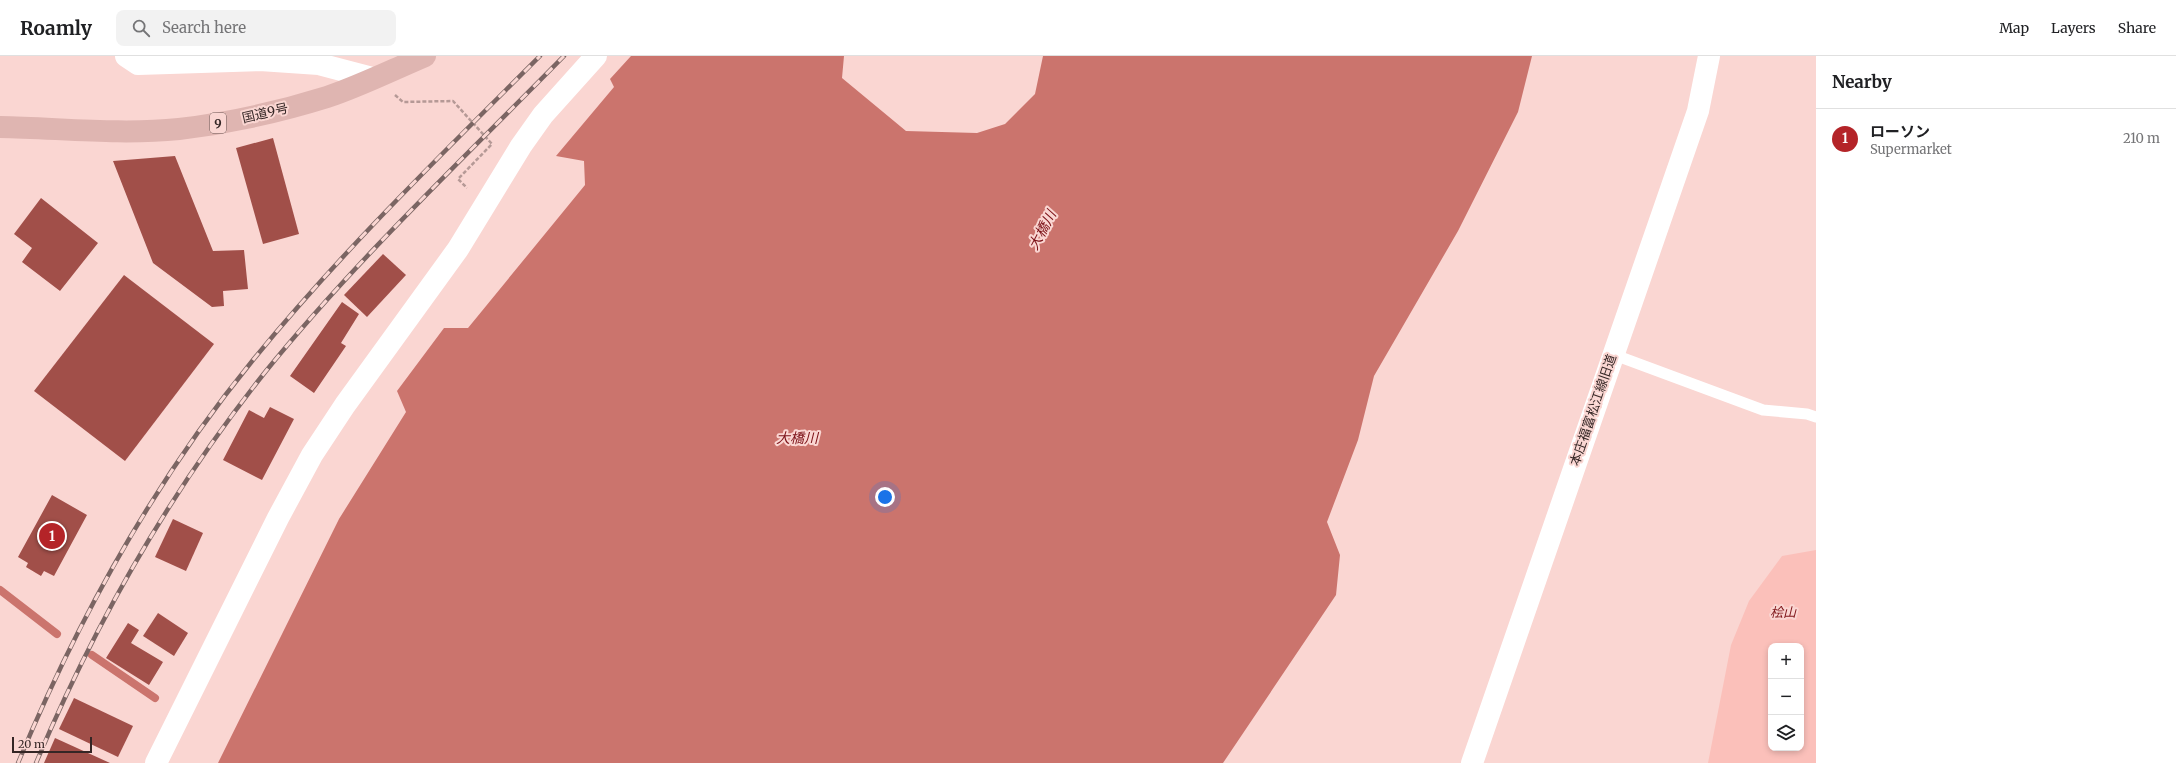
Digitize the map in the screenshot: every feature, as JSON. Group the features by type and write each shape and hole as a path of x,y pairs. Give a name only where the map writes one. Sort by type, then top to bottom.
{"highway":[{"name":"国道9号","path":"0,127 135,131 178,129 271,113 328,96 424,56"}],"street":[{"path":"126,56 138,64 260,60 319,64 372,78"},
{"path":"156,763 278,518 312,456 345,405 458,249 521,146 543,114 596,56"},
{"name":"本庄福富松江線旧道","path":"1472,763 1612,354 1698,111 1709,56"}],"lane":[{"path":"1612,354 1763,410 1807,414 1816,417"}],"path":[{"path":"404,102 453,101 492,144 458,179"}],"green space":[{"name":"桧山","path":"1816,550 1816,763 1708,763 1731,645 1749,601 1782,556"}],"water":[{"name":"大橋川","path":"631,56 844,56 842,78 906,131 977,133 1005,124 1035,94 1043,56 1532,56 1518,112 1458,231 1374,376 1358,440 1327,522 1340,555 1336,595 1223,763 218,763 339,519 406,412 397,391 444,328 468,328 585,185 584,161 556,156 614,87 610,79"}],"building":[{"path":"273,138 299,234 263,244 236,148"},
{"path":"175,156 213,251 244,250 248,289 223,291 224,306 212,307 153,263 113,161"},
{"path":"41,198 98,243 60,291 22,262 32,248 14,234"},
{"path":"383,254 406,275 367,317 344,295"},
{"path":"124,275 214,344 125,461 34,391"},
{"path":"342,302 359,314 341,343 346,346 314,393 290,376"},
{"path":"270,407 294,419 262,480 223,460 249,410 264,418"},
{"path":"52,495 87,515 54,576 44,571 41,576 26,567 28,563 18,557"},
{"path":"173,519 203,533 186,571 155,557"},
{"path":"158,613 188,633 174,656 143,636"},
{"path":"128,623 139,630 131,643 163,662 149,685 106,658"},
{"path":"74,698 133,726 118,757 59,729"},
{"path":"55,738 110,763 44,763"}],"waterway":[{"path":"0,590 57,634"},
{"path":"92,655 155,698"}],"railway":[{"path":"18,763 41,710 92,605 151,503 217,406 253,360 356,242 540,56"},
{"path":"36,763 83,659 138,559 167,510 231,416 266,371 337,289 411,210 564,56"}],"place":[{"name":"ローソン","path":"52,536"}]}
